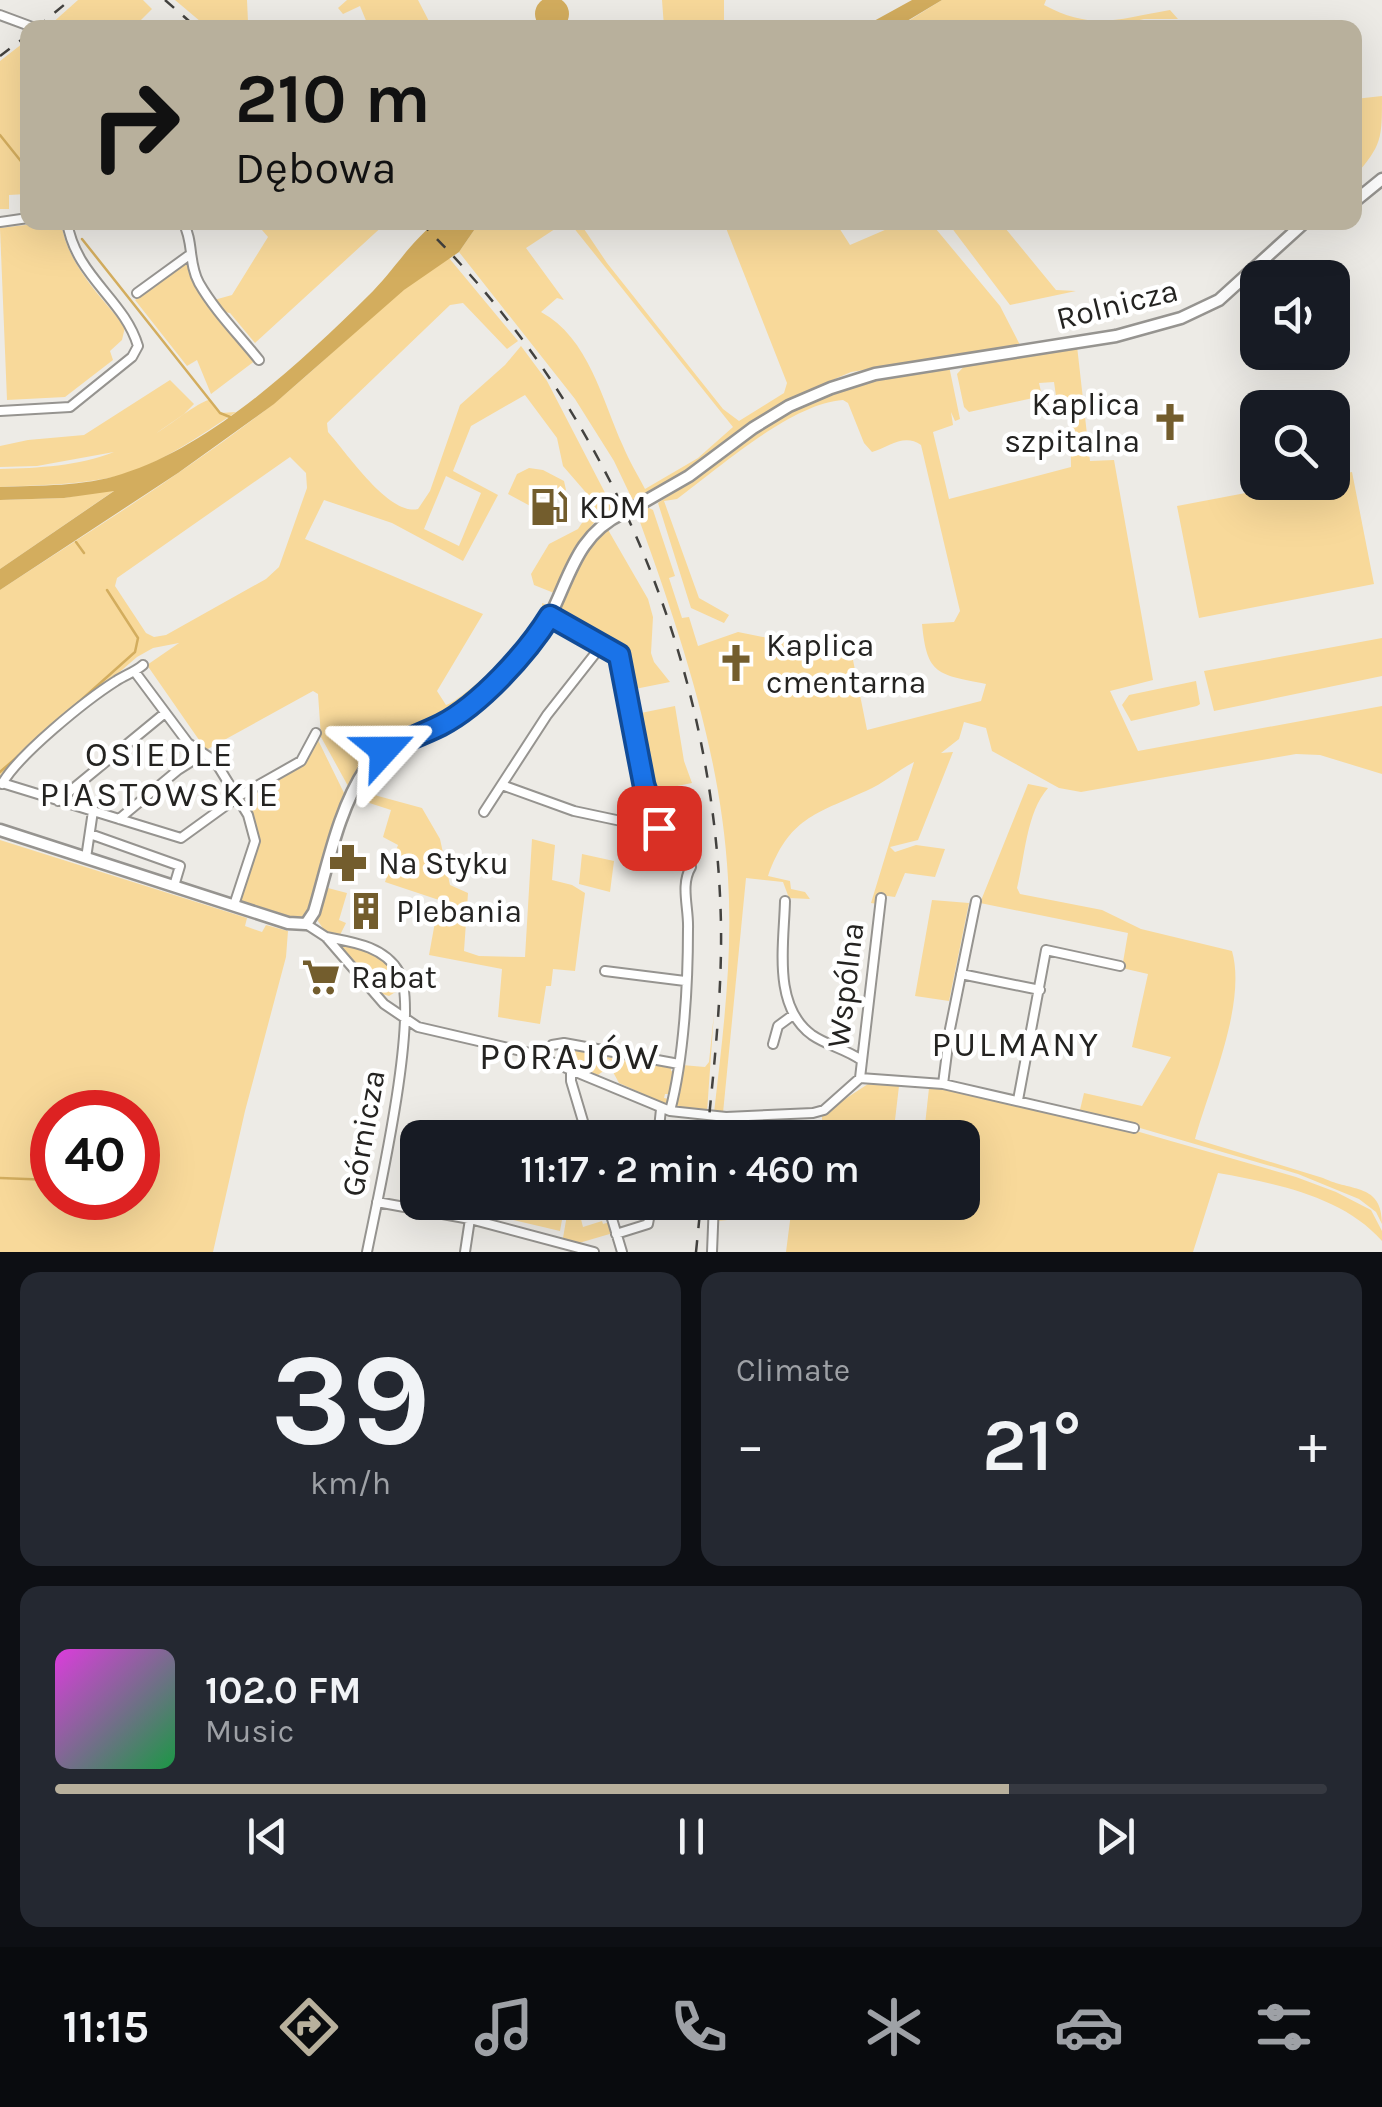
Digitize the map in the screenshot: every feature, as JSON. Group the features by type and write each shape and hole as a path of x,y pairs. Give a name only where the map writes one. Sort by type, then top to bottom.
{"street":[{"path":"1362,195 1382,179"},
{"path":"0,412 70,407 132,356 138,346 134,333 85,270 69,230"},
{"path":"187,230 188,256 198,282 258,360"},
{"name":"Rolnicza","path":"306,924 314,912 351,794 368,765 384,750 442,725 463,711 534,640 550,616 583,544 600,526 690,476 789,406 831,388 875,374 1132,333 1194,312 1219,300 1296,230"},
{"path":"137,293 188,256"},
{"path":"550,616 619,655 644,785 659,828"},
{"path":"484,812 546,715 602,645"},
{"path":"144,665 116,681 66,721 9,771 1,785 181,838 239,796 301,762 316,733"},
{"path":"135,672 188,743 215,761 239,796 255,835 234,906"},
{"path":"58,800 165,713"},
{"path":"120,819 178,770 204,754"},
{"path":"502,786 574,811 687,834 692,867 685,877 688,928 679,1064 663,1120"},
{"path":"86,858 93,811"},
{"path":"0,830 288,923 306,924 326,937 384,1004 405,1021 435,1033 542,1057 666,1110 721,1117 813,1113 824,1110 860,1078 943,1084 1134,1128"},
{"path":"90,834 180,866 174,886"},
{"path":"132,872 140,852"},
{"name":"Wspólna","path":"860,1078 881,898"},
{"path":"784,901 786,996 793,1015 808,1032 861,1060"},
{"path":"943,1084 976,901"},
{"path":"326,937 357,942 386,957 397,968 404,988 384,1004"},
{"path":"1018,1100 1046,950 1120,966"},
{"path":"605,971 685,980"},
{"path":"961,974 1040,990"},
{"name":"Górnicza","path":"368,1252 396,1102 405,1021 404,988"},
{"path":"773,1044 778,1026 793,1015"},
{"path":"542,1057 548,1047 564,1043 679,1064"},
{"path":"571,1070 583,1120"},
{"path":"377,1202 400,1206"},
{"path":"465,1252 470,1220"},
{"path":"473,1220 559,1247 594,1252"},
{"path":"612,1220 622,1252"},
{"path":"616,1234 648,1224 649,1220"},
{"path":"712,1252 713,1220"}],"shaded area":[{"path":"544,-1 560,-1 568,7 568,20 536,20 536,7"},
{"path":"78,0 143,0 152,9 141,20 56,20"},
{"path":"175,0 247,0 248,20 199,20"},
{"path":"347,0 418,0 428,20 366,20 360,6 343,14 338,8"},
{"path":"662,0 724,0 724,20 663,20"},
{"path":"912,0 942,0 909,20 876,20"},
{"path":"942,0 1046,0 1044,5 1061,13 1091,20 910,20"},
{"path":"1170,10 1178,19 1113,20"},
{"path":"20,45 20,194 9,195 9,209 0,209 0,61"},
{"path":"1382,96 1379,140 1362,167 1362,98"},
{"path":"0,228 63,230 77,266 125,327 122,340 110,351 113,360 65,397 7,400"},
{"path":"262,230 378,230 255,343 214,300 232,295 268,237"},
{"path":"428,230 474,230 459,252 404,290 274,404 178,473 0,590 0,569 114,491 64,498 0,500 0,487 61,485 107,478 156,461 189,444 285,374 377,287"},
{"path":"474,230 553,230 526,248 564,300 557,298 541,312 571,337 583,354 645,489 698,458 733,427 575,230 585,230 723,409 739,421 784,393 787,383 727,230 840,230 850,245 885,230 937,230 1000,306 1020,345 851,372 793,397 742,429 674,482 634,503 614,461 575,399 459,252"},
{"path":"953,230 1007,230 1056,290 1076,291 1010,305"},
{"path":"449,258 518,341 507,349 463,303 450,305 327,423 328,432 382,493 407,509 418,509 430,491 460,405 521,346 547,381 615,512 605,518 598,509 600,515 579,542 554,593 534,585 531,574 549,544 578,529 595,503 563,466 557,438 525,395 471,426 453,471 498,495 463,561 392,523 324,500 305,539 483,614 437,691 446,705 511,652 540,618 542,603 547,605 543,618 521,649 462,706 383,748 348,786 321,737 318,694 313,691 206,750 147,665 179,643 153,648 137,657 5,771 0,780 0,590 239,430","holes":["290,457 306,473 307,488 279,567 266,579 166,635 154,637 146,633 115,586 117,578","446,476 481,493 459,546 424,529"]},
{"path":"186,260 195,283 256,360 211,394 197,360 187,366 135,300"},
{"path":"1077,346 1090,461 1114,460 1153,680 1110,691 1138,751 1382,706 1382,774 1320,755 1296,754 1081,792 1059,788 992,751 986,728 964,722 959,739 941,753 953,752 918,840 890,847 895,852 916,845 945,849 935,877 905,873 895,897 880,895 877,904 871,903 914,762 872,788 806,820 785,841 768,876 790,881 791,889 805,892 810,899 789,898 783,882 746,878 723,1113 714,1113 729,937 724,831 696,692 636,511 645,506 653,510 675,576 669,578 682,618 689,617 698,646 738,632 852,655 867,730 981,701 986,684 938,670 927,654 922,624 954,622 960,611 921,445 909,440 872,452 864,443 848,403 843,400 823,404 779,424 677,499 664,501 699,598 729,615 724,623 691,608 658,503 762,429 815,398 891,375 949,366 960,419 955,421 951,412 953,425 933,432 949,499 1071,467 1070,398 1056,396 1054,382 1039,383 1042,396 969,412 964,407 957,374 967,363"},
{"path":"170,380 194,404 155,434 209,400 220,413 236,412 164,457 118,476 0,487 0,469 44,467 72,463 114,452 37,466 0,467 0,446 84,435"},
{"path":"529,468 564,481 566,490 558,496 541,493 534,508 508,494 517,474"},
{"path":"1350,472 1374,584 1199,618 1177,506 1240,494 1240,500 1350,500"},
{"path":"118,488 0,569 0,500 64,498"},
{"path":"607,528 648,599 653,617 651,653 670,682 630,690 625,653 560,617 557,610 586,546"},
{"path":"1382,638 1382,676 1214,711 1204,671"},
{"path":"1196,681 1200,704 1197,706 1131,721 1122,705 1129,695"},
{"path":"675,706 684,761 692,783 653,791 636,714"},
{"path":"317,738 346,797 308,911 302,918 270,915 241,900 258,835 247,802 251,792 306,762"},
{"path":"1028,784 1048,788 1031,822 1017,888 1020,894 1102,910 1141,929 1232,951 1235,996 1231,1020 1195,1139 1363,1191 1377,1201 1382,1224 1376,1212 1359,1199 1298,1174 1116,1121 1079,1114 1084,1093 1142,1106 1171,1057 1132,1047 1148,974 1122,968 1128,933 980,903"},
{"path":"356,790 422,808 440,839 450,885 468,893 464,951 479,956 525,957 532,839 555,845 552,880 585,893 575,971 553,969 540,1024 498,1017 502,969 429,955 439,900 385,882 398,845 383,837 391,810 354,798"},
{"path":"0,840 247,918 245,926 262,932 266,925 288,931 286,957 213,1252 0,1252"},
{"path":"582,854 614,861 610,892 579,884"},
{"path":"324,887 347,893 339,920 346,923 339,937 324,930 318,921"},
{"path":"932,900 969,903 949,1001 915,996"},
{"path":"346,943 373,954 387,965 393,972 397,991 389,996 379,993 342,947"},
{"path":"714,1013 707,1112 677,1109 682,1065 705,1067 709,1062"},
{"path":"565,1045 607,1057 671,1066 671,1071 676,1072 671,1094 665,1094 664,1098 669,1099 665,1104 619,1083 613,1072 616,1064 608,1059 606,1069 598,1075 561,1060 559,1049"},
{"path":"868,1084 899,1086 895,1120 822,1120 822,1114"},
{"path":"929,1088 1136,1131 1296,1177 1371,1210 1382,1231 1382,1241 1328,1202 1284,1187 1218,1173 1193,1252 786,1252 790,1220 980,1220 980,1120 926,1120"},
{"path":"513,1220 562,1220 560,1231"},
{"path":"566,1220 581,1220 583,1227 610,1222 613,1233 579,1243 563,1238"}],"waterway":[{"path":"0,135 20,160"},
{"path":"82,239 220,413 230,417"},
{"path":"76,542 84,553"},
{"path":"61,718 135,652 138,638 107,590"},
{"path":"0,772 33,743"},
{"path":"0,1178 30,1179"}],"railway":[{"path":"46,20 70,0"},
{"path":"165,0 188,20"},
{"path":"0,56 20,41"},
{"path":"427,230 487,295 546,373 597,456 640,544 673,636 698,730 714,827 721,925 719,1005 709,1120"},
{"path":"696,1252 699,1220"}],"place":[{"name":"Kaplica szpitalna","path":"1170,422"},
{"name":"KDM","path":"549,507"},
{"name":"Kaplica cmentarna","path":"736,663"},
{"name":"Na Styku","path":"348,863"},
{"name":"Plebania","path":"366,911"},
{"name":"Rabat","path":"321,977"}],"district":[{"name":"OSIEDLE PIASTOWSKIE","path":"160,774"},
{"name":"PULMANY","path":"1016,1044"},
{"name":"PORAJÓW","path":"570,1056"}],"route":[{"path":"384,750 442,725 463,711 502,675 550,616 619,655 644,785 659,828"}]}
